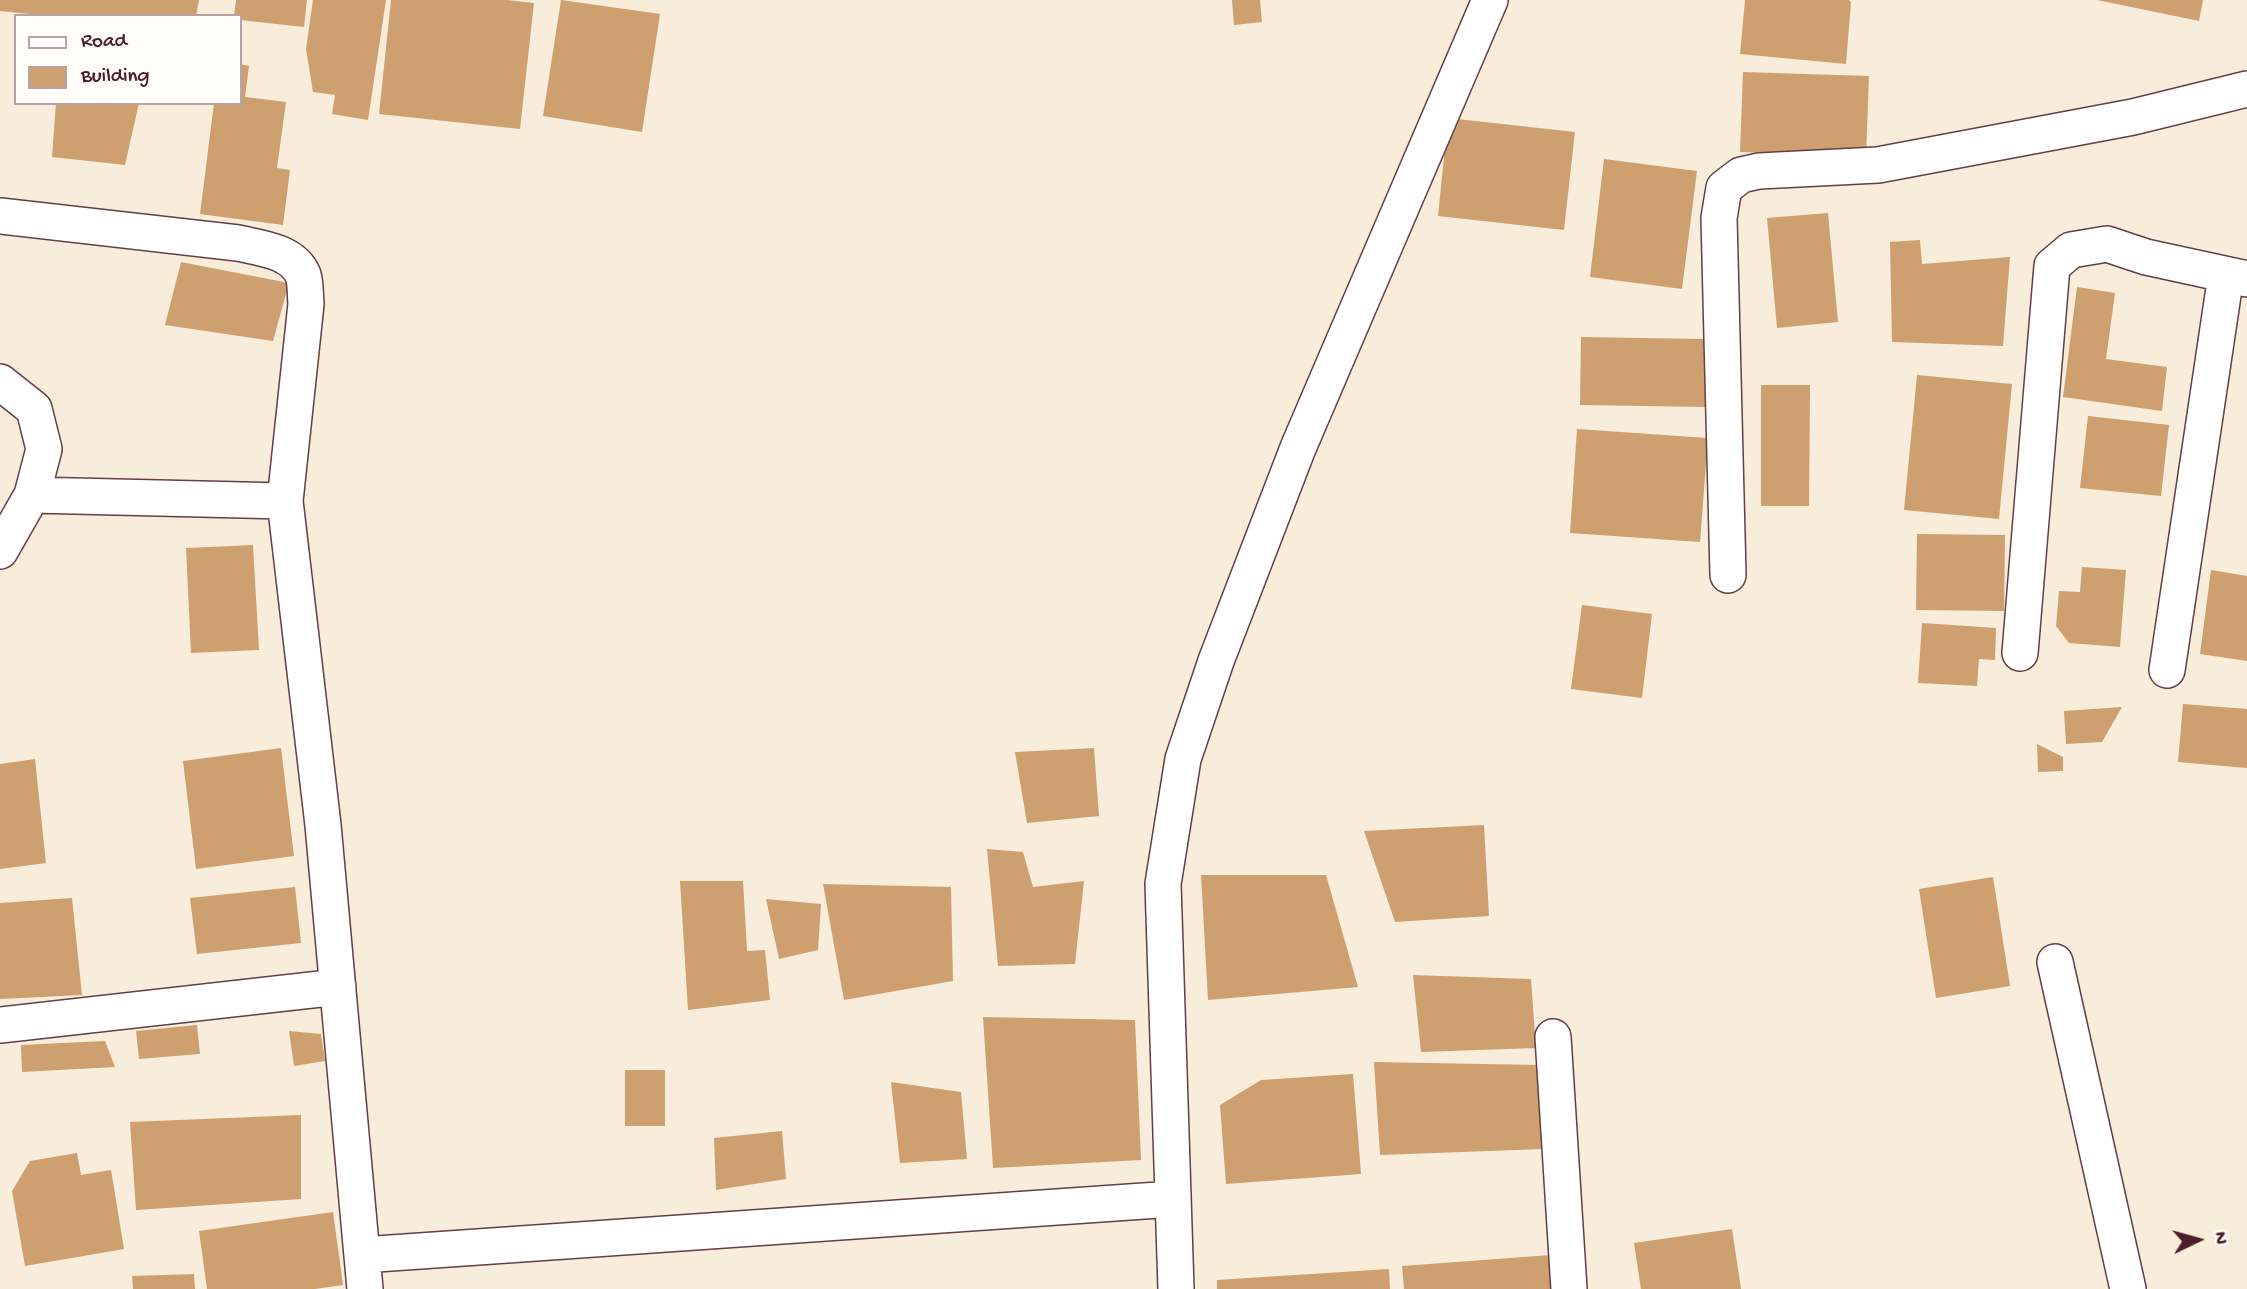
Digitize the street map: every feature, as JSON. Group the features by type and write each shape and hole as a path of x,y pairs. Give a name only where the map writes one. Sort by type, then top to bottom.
{"street":[{"path":"1176,1289 1163,884 1183,759 1216,661 1298,448 1490,0"},
{"path":"1728,575 1719,218 1724,188 1741,175 1759,171 1878,165 2133,117 2247,89"},
{"path":"0,216 238,243 272,251 290,259 303,275 306,304 285,501 323,825 365,1289"},
{"path":"2020,653 2052,266 2071,250 2107,244 2146,257 2236,277 2167,670"},
{"path":"0,382 34,409 44,449 32,495 0,551"},
{"path":"32,495 285,501"},
{"path":"2055,962 2128,1289"},
{"path":"0,1025 338,987"},
{"path":"1553,1037 1569,1289"},
{"path":"362,1255 1173,1199"}],"building":[{"path":"0,0 199,0 196,14 29,14 0,11"},
{"path":"236,0 307,0 304,27 242,20 242,14 234,14"},
{"path":"313,0 386,0 368,120 332,114 335,95 313,92 306,49"},
{"path":"391,0 507,0 534,3 520,129 379,114"},
{"path":"561,0 660,14 642,132 543,116"},
{"path":"1232,0 1260,0 1262,22 1234,25"},
{"path":"1745,0 1849,0 1846,64 1740,54"},
{"path":"2097,0 2203,0 2199,21"},
{"path":"242,64 249,66 245,97 286,102 277,168 290,170 283,225 200,214 214,105 242,105"},
{"path":"1743,72 1869,76 1866,157 1740,152"},
{"path":"56,105 139,105 125,165 52,157"},
{"path":"1448,118 1575,132 1564,230 1438,216"},
{"path":"1604,159 1697,171 1682,289 1590,277"},
{"path":"1828,213 1838,322 1777,328 1767,218"},
{"path":"1920,240 1922,264 2010,257 2003,346 1892,342 1890,242"},
{"path":"181,262 289,283 273,341 165,325"},
{"path":"2077,287 2115,293 2106,359 2167,367 2162,411 2063,397"},
{"path":"1581,337 1706,339 1705,407 1580,405"},
{"path":"1917,375 2012,384 1999,519 1904,510"},
{"path":"1761,385 1810,385 1809,506 1761,506"},
{"path":"2088,416 2169,425 2161,496 2080,488"},
{"path":"1577,429 1708,438 1700,542 1570,533"},
{"path":"1917,534 2005,535 2004,611 1916,610"},
{"path":"253,545 259,650 191,653 186,548"},
{"path":"2082,567 2126,570 2120,647 2069,643 2056,626 2059,591 2080,592"},
{"path":"2211,570 2247,576 2247,661 2200,654"},
{"path":"1582,605 1652,614 1642,698 1571,689"},
{"path":"1922,623 1996,628 1995,660 1979,659 1977,686 1918,683"},
{"path":"2183,704 2247,709 2247,768 2178,762"},
{"path":"2122,707 2102,742 2066,744 2064,711"},
{"path":"2037,744 2063,757 2063,771 2038,772"},
{"path":"281,748 294,856 196,869 183,761"},
{"path":"1094,748 1099,816 1027,823 1015,752"},
{"path":"35,759 46,863 0,869 0,764"},
{"path":"1484,825 1489,916 1395,922 1364,831"},
{"path":"987,849 1023,852 1033,887 1084,881 1075,964 998,966"},
{"path":"1201,875 1326,875 1358,987 1208,1000"},
{"path":"1993,877 2010,986 1936,998 1919,889"},
{"path":"680,881 743,881 747,951 765,950 770,1000 688,1010"},
{"path":"823,884 951,887 953,981 844,1000"},
{"path":"295,887 301,943 197,954 190,898"},
{"path":"72,898 82,995 0,999 0,903"},
{"path":"766,899 821,904 818,950 779,959"},
{"path":"1413,975 1531,979 1536,1048 1421,1052"},
{"path":"983,1017 1135,1020 1141,1160 993,1168"},
{"path":"197,1025 200,1054 139,1059 136,1031"},
{"path":"289,1031 321,1034 325,1061 294,1066"},
{"path":"105,1041 115,1067 22,1072 21,1045"},
{"path":"1374,1062 1538,1065 1543,1149 1380,1155"},
{"path":"625,1070 665,1070 665,1126 625,1126"},
{"path":"1353,1074 1361,1174 1226,1184 1220,1105 1261,1080"},
{"path":"891,1082 961,1092 967,1159 900,1163"},
{"path":"301,1115 301,1199 136,1210 130,1122"},
{"path":"782,1131 786,1179 716,1190 714,1138"},
{"path":"77,1153 81,1175 111,1170 124,1249 25,1266 12,1191 30,1161"},
{"path":"333,1212 343,1285 315,1289 207,1289 199,1231"},
{"path":"1732,1229 1741,1289 1641,1289 1634,1243"},
{"path":"1551,1255 1554,1289 1404,1289 1402,1266"},
{"path":"1389,1269 1390,1289 1217,1289 1217,1280"},
{"path":"194,1274 195,1289 133,1289 132,1276"}]}
